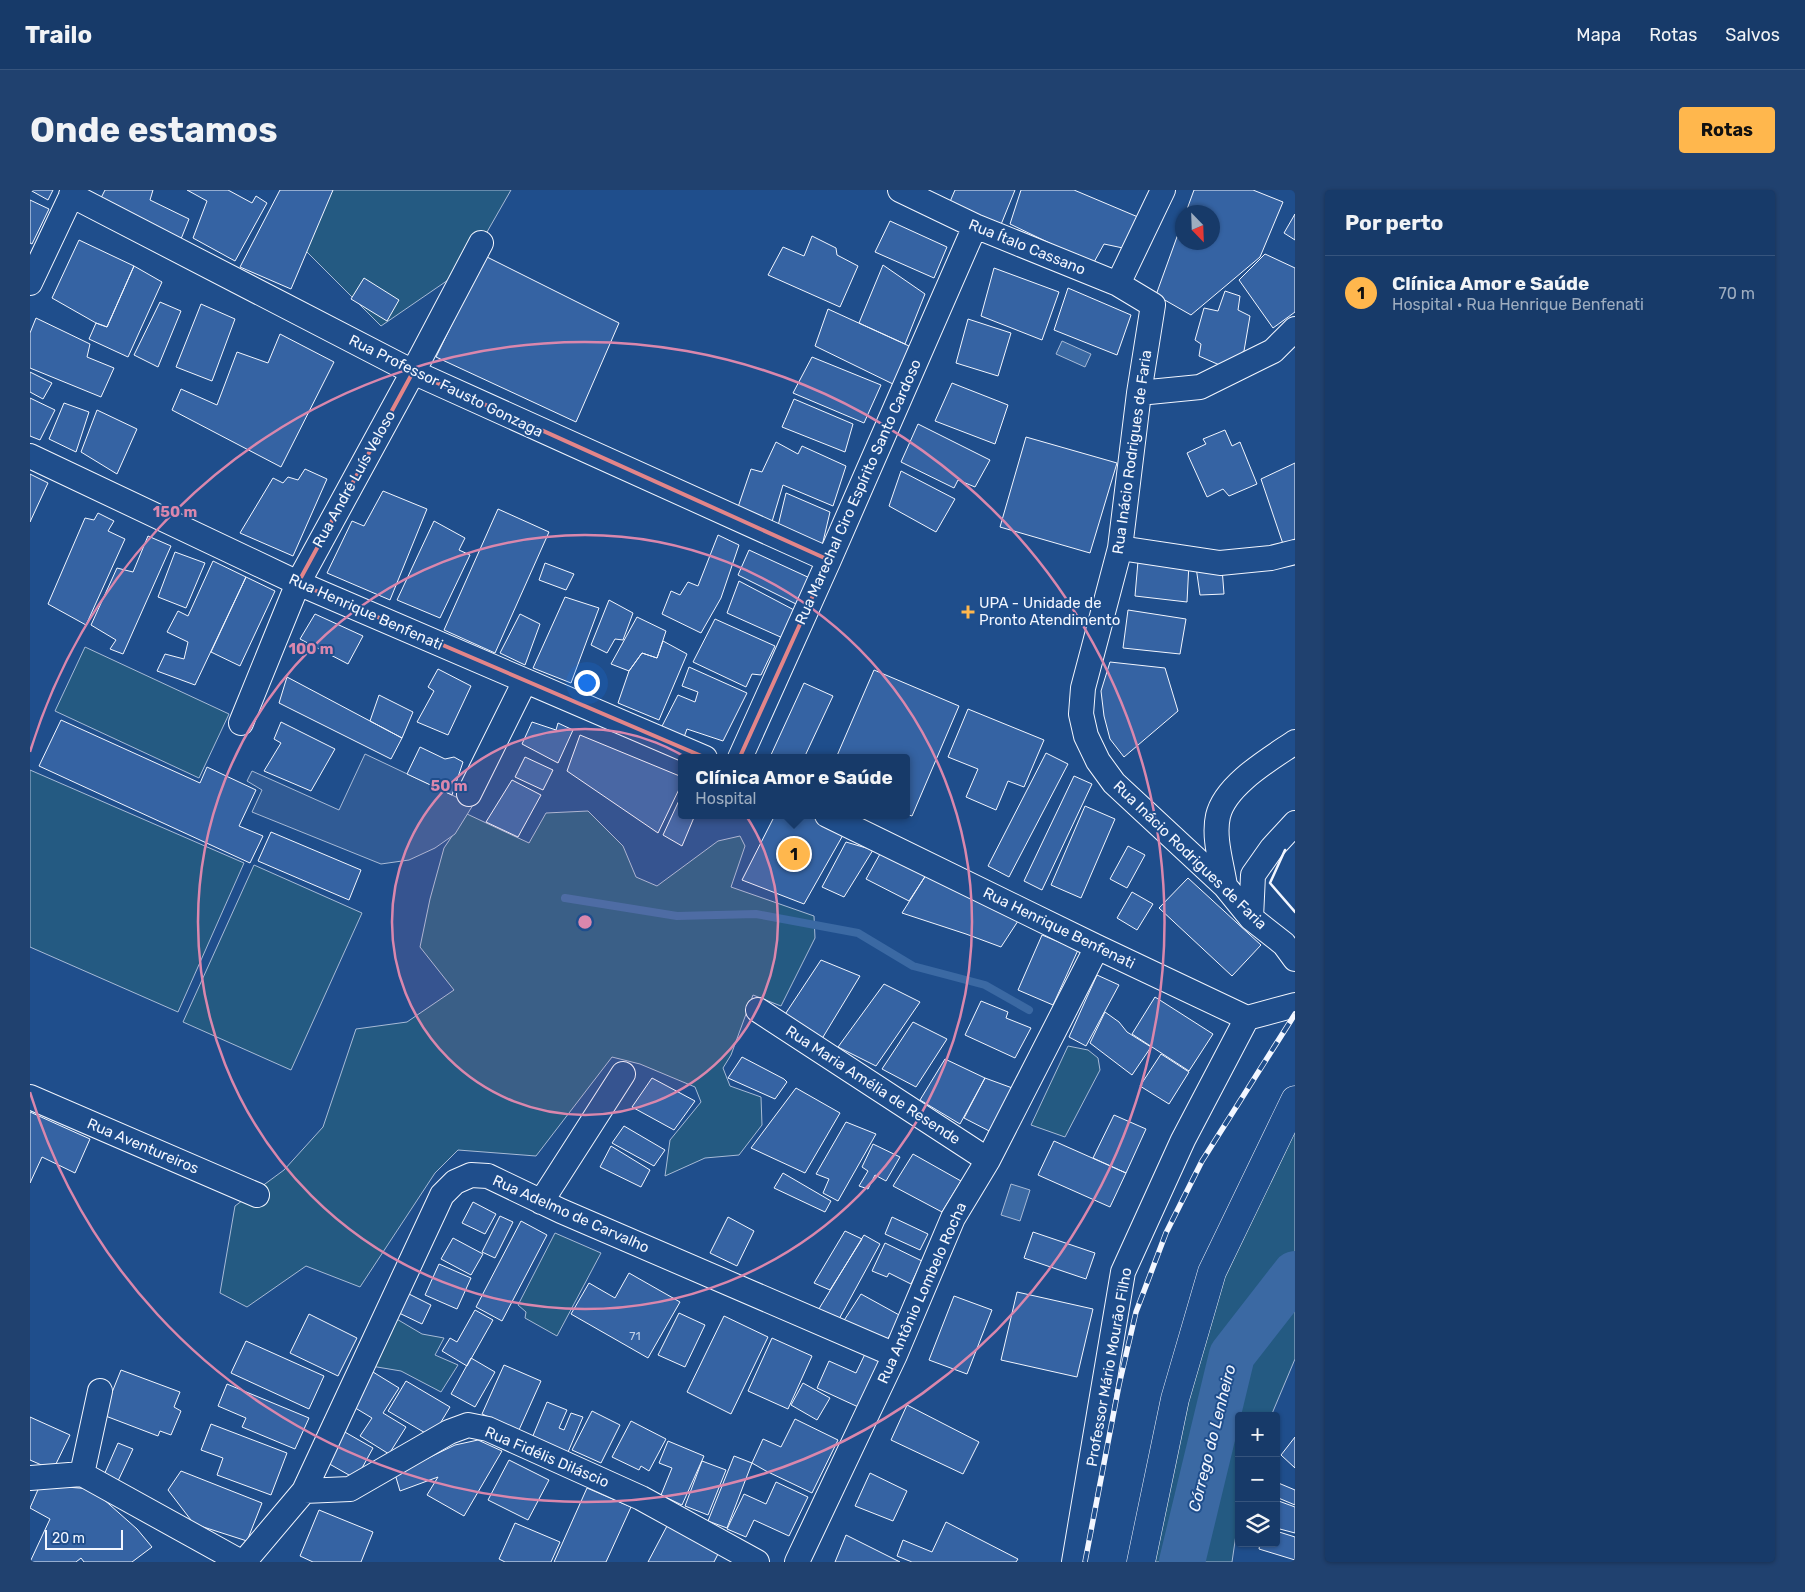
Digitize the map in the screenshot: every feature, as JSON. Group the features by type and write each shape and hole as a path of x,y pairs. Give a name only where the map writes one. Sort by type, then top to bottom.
{"main road":[{"path":"1141,1562 1175,1399 1212,1272 1295,1100"}],"street":[{"name":"Rua Ítalo Cassano","path":"900,190 975,226 1118,284 1153,305"},
{"path":"1118,284 1163,190"},
{"path":"30,283 73,193"},
{"name":"Rua Professor Fausto Gonzaga","path":"73,193 413,372 829,560"},
{"name":"Rua Marechal Ciro Espírito Santo Cardoso","path":"742,754 975,226"},
{"name":"Rua André Luís Veloso","path":"241,722 298,583 413,372 481,242"},
{"name":"Rua Inácio Rodrigues de Faria","path":"1153,305 1139,393 1120,548 1083,688 1081,714 1086,736 1098,761 1114,782 1225,886 1251,918 1284,944 1295,959"},
{"path":"1139,393 1200,387 1273,351 1295,329"},
{"name":"Rua Henrique Benfenati","path":"30,456 298,583 696,754"},
{"path":"1120,548 1220,563 1271,558 1295,552"},
{"path":"469,794 525,681"},
{"path":"1225,886 1217,837 1217,816 1223,803 1248,776 1295,742"},
{"name":"Rua Henrique Benfenati","path":"835,819 1247,1018"},
{"path":"1251,918 1253,875 1272,848 1295,823"},
{"name":"Rua Antônio Lombelo Rocha","path":"797,1562 895,1355 953,1218 988,1160 1097,947"},
{"path":"1247,1018 1295,1005"},
{"name":"Rua Maria Amélia de Resende","path":"758,1010 988,1160"},
{"name":"Professor Mário Mourão Filho","path":"1074,1562 1123,1272 1183,1140 1247,1018"},
{"path":"542,1202 623,1074"},
{"name":"Rua Aventureiros","path":"30,1097 257,1195"},
{"name":"Rua Adelmo de Carvalho","path":"244,1562 304,1491 442,1195 455,1182 471,1175 488,1176 542,1202 895,1355"},
{"path":"82,1474 100,1391"},
{"name":"Rua Fidélis Diláscio","path":"304,1491 350,1490 449,1432 468,1425 488,1429 641,1498 757,1562"},
{"path":"30,1478 82,1474 240,1562"}],"highlighted area":[{"path":"413,372 829,560 734,770 298,583"}],"shaded area":[{"path":"291,190 511,190 467,267 381,326 303,248"},
{"path":"1062,341 1091,354 1085,367 1056,354"},
{"path":"85,647 229,714 199,778 55,711"},
{"path":"365,754 473,805 455,834 435,848 409,860 381,864 252,812 262,790 247,781 252,771 339,810"},
{"path":"30,770 244,863 178,1012 30,947"},
{"path":"588,811 623,846 636,877 657,886 718,841 740,836 745,846 731,887 814,916 815,938 781,1006 753,995 731,1055 723,1068 730,1086 761,1097 762,1125 739,1155 705,1158 665,1176 670,1140 701,1102 695,1087 640,1064 612,1057 536,1156 458,1150 435,1173 360,1287 306,1266 247,1307 220,1293 235,1206 284,1170 323,1127 356,1029 407,1022 454,990 420,947 430,899 444,848 467,814 529,843 546,813"},
{"path":"254,865 362,913 291,1070 183,1022"},
{"path":"1068,1046 1088,1050 1098,1058 1100,1070 1065,1137 1031,1125"},
{"path":"1295,1123 1295,1359 1273,1412 1235,1412 1235,1541 1232,1562 1148,1562 1218,1278"},
{"path":"1011,1184 1030,1190 1020,1221 1001,1215"},
{"path":"555,1233 601,1253 557,1336 525,1318 526,1312 518,1305"},
{"path":"395,1318 422,1334 444,1338 435,1355 458,1365 441,1392 401,1371 371,1366"}],"building":[{"path":"30,190 53,190 48,200"},
{"path":"105,190 153,190 150,200 189,219 181,239 99,202"},
{"path":"187,190 228,190 252,203 256,196 267,203 235,261 193,238 207,201"},
{"path":"280,190 333,190 291,289 240,267"},
{"path":"955,190 1015,190 1000,227 949,204"},
{"path":"1021,190 1074,190 1138,217 1123,248 1104,244 1093,264 1010,224"},
{"path":"1194,190 1253,190 1283,202 1260,257 1191,315 1156,295 1175,242 1175,250 1220,250 1220,205 1189,205"},
{"path":"30,200 49,209 32,244 30,243"},
{"path":"1295,214 1295,240 1284,233"},
{"path":"890,221 947,247 934,278 875,252"},
{"path":"812,236 836,248 837,255 858,266 840,307 768,275 783,247 804,256"},
{"path":"79,240 134,266 107,327 96,323 52,298"},
{"path":"1265,254 1295,268 1295,312 1273,328 1239,280"},
{"path":"485,256 619,323 576,422 436,357"},
{"path":"883,265 925,294 905,344 859,323"},
{"path":"134,266 162,282 128,357 89,339 96,323 107,327"},
{"path":"994,268 1059,292 1042,340 981,316"},
{"path":"364,278 399,300 387,321 351,299"},
{"path":"1068,288 1131,315 1117,355 1054,330"},
{"path":"1225,291 1240,296 1238,310 1250,316 1244,351 1224,367 1199,356 1201,344 1195,340 1204,308 1218,311"},
{"path":"160,302 181,311 158,367 134,355"},
{"path":"201,304 235,319 212,381 176,367"},
{"path":"828,309 909,346 895,385 815,346"},
{"path":"36,318 90,344 87,357 114,368 101,397 30,368 30,333"},
{"path":"968,319 1011,333 998,376 956,363"},
{"path":"280,334 334,362 281,467 172,410 181,389 217,405 237,352 268,363"},
{"path":"812,357 881,385 864,423 793,393"},
{"path":"30,372 52,383 43,399 30,392"},
{"path":"952,383 1008,405 995,444 935,421"},
{"path":"30,398 55,410 40,440 30,436"},
{"path":"794,399 853,424 845,452 782,427"},
{"path":"64,403 89,412 76,452 49,439"},
{"path":"97,410 137,429 117,474 81,452"},
{"path":"918,424 990,460 975,487 958,480 954,488 901,462"},
{"path":"1225,430 1232,446 1240,442 1257,484 1229,496 1223,489 1207,497 1187,453 1206,444 1203,439"},
{"path":"1026,437 1117,463 1090,553 1000,527"},
{"path":"776,442 798,454 802,446 846,466 833,506 783,485 771,525 736,513 751,469 762,472"},
{"path":"1295,463 1295,539 1283,544 1261,479"},
{"path":"305,469 327,479 293,556 240,533 273,478 283,483 288,477 298,480"},
{"path":"901,471 955,499 936,532 889,506"},
{"path":"30,474 48,483 30,522"},
{"path":"383,491 427,509 390,600 327,573 352,521 364,526"},
{"path":"786,493 830,512 822,546 777,530"},
{"path":"498,509 549,532 495,653 444,630"},
{"path":"98,513 114,521 108,531 125,539 86,625 48,604 85,518 94,520"},
{"path":"434,521 465,538 459,550 470,555 440,618 397,600"},
{"path":"718,535 739,545 721,598 701,633 662,614 671,591 680,595 688,582 698,586"},
{"path":"148,536 171,546 123,654 110,649 116,640 91,625 117,568 133,572"},
{"path":"749,550 812,579 800,606 738,575"},
{"path":"175,552 205,563 186,608 158,597"},
{"path":"213,561 246,577 195,685 157,671 165,654 184,659 188,642 167,632 178,611 188,616"},
{"path":"1138,561 1189,563 1187,602 1135,596"},
{"path":"545,563 574,574 566,590 539,580"},
{"path":"1196,567 1222,568 1224,594 1200,595"},
{"path":"246,577 275,591 240,666 211,652"},
{"path":"739,581 796,611 785,639 727,613"},
{"path":"565,597 599,608 571,683 533,668"},
{"path":"609,600 633,613 623,640 615,639 607,653 591,645"},
{"path":"1128,610 1186,619 1180,654 1123,648"},
{"path":"315,614 363,636 348,664 300,639"},
{"path":"520,614 540,624 525,665 500,653"},
{"path":"637,617 666,631 657,658 642,653 629,671 611,664"},
{"path":"715,619 775,646 761,675 752,674 746,687 693,662"},
{"path":"663,641 687,654 659,720 618,703 629,671 642,653 657,658"},
{"path":"1110,662 1165,668 1178,711 1124,757 1110,739 1104,716 1101,691"},
{"path":"689,667 747,693 723,741 687,729 683,740 660,730 678,695 695,702 698,692 682,686"},
{"path":"438,669 471,686 448,735 417,722 434,691 428,687"},
{"path":"874,670 959,706 912,816 910,815 910,754 838,754"},
{"path":"287,677 402,738 391,759 279,703"},
{"path":"804,683 833,696 806,754 771,754"},
{"path":"379,695 413,712 402,738 370,721"},
{"path":"968,709 1044,740 1024,787 1008,781 996,810 966,797 978,769 948,757"},
{"path":"61,720 200,783 207,767 256,790 239,826 263,836 250,863 39,766"},
{"path":"281,722 335,749 311,791 264,771 281,743 274,739"},
{"path":"532,722 556,730 558,723 573,730 558,763 522,744"},
{"path":"580,735 678,775 678,791 658,833 567,771"},
{"path":"420,747 445,759 454,757 463,762 452,795 407,774"},
{"path":"1046,753 1068,764 1009,877 988,866"},
{"path":"525,757 553,770 543,790 515,777"},
{"path":"1074,776 1092,784 1042,890 1024,881"},
{"path":"512,780 541,795 518,837 486,822"},
{"path":"678,803 678,819 693,819 682,846 663,835"},
{"path":"1085,806 1115,819 1081,898 1051,885"},
{"path":"773,819 830,819 847,828 804,904 742,880"},
{"path":"271,832 361,870 349,900 258,861"},
{"path":"846,842 873,850 844,897 822,887"},
{"path":"1128,846 1145,855 1127,888 1110,879"},
{"path":"880,854 926,875 909,901 866,879"},
{"path":"926,875 1018,921 1001,947 902,913"},
{"path":"1188,878 1261,945 1232,976 1159,908"},
{"path":"1132,892 1153,904 1137,930 1117,918"},
{"path":"1042,935 1078,950 1053,1005 1018,990"},
{"path":"821,960 860,976 820,1042 778,1025"},
{"path":"1097,975 1119,985 1086,1046 1069,1037"},
{"path":"884,984 920,1002 876,1066 838,1047"},
{"path":"1155,997 1213,1034 1189,1071 1132,1034"},
{"path":"981,1001 1008,1012 1006,1018 1031,1028 1015,1058 965,1035"},
{"path":"1105,1012 1119,1022 1127,1032 1151,1047 1132,1075 1090,1043"},
{"path":"913,1022 947,1039 916,1087 882,1069"},
{"path":"1161,1054 1189,1072 1169,1104 1140,1086"},
{"path":"742,1057 787,1082 775,1099 728,1078"},
{"path":"945,1059 985,1078 960,1124 920,1100"},
{"path":"652,1078 695,1101 674,1130 632,1107"},
{"path":"985,1078 1015,1089 995,1134 964,1118"},
{"path":"796,1088 840,1113 805,1173 751,1148"},
{"path":"30,1112 90,1139 75,1173 42,1157 30,1183"},
{"path":"1114,1115 1146,1129 1126,1173 1093,1158"},
{"path":"846,1122 876,1134 838,1201 823,1193 829,1179 816,1174"},
{"path":"624,1126 665,1150 654,1166 612,1143"},
{"path":"1054,1141 1126,1173 1110,1207 1038,1175"},
{"path":"873,1144 900,1157 886,1181 875,1175 868,1189 859,1186 868,1171 862,1167"},
{"path":"611,1146 650,1170 641,1187 600,1167"},
{"path":"913,1154 961,1181 942,1212 893,1186"},
{"path":"783,1173 831,1201 825,1212 774,1188"},
{"path":"473,1202 496,1214 485,1234 462,1223"},
{"path":"500,1216 513,1222 495,1258 482,1252"},
{"path":"728,1217 754,1231 737,1266 710,1253"},
{"path":"892,1217 928,1234 920,1250 885,1234"},
{"path":"521,1221 547,1235 502,1321 476,1307"},
{"path":"845,1231 862,1239 830,1290 814,1283"},
{"path":"1033,1232 1095,1253 1086,1279 1024,1258"},
{"path":"864,1235 880,1244 838,1321 817,1312"},
{"path":"453,1238 483,1254 471,1275 441,1259"},
{"path":"885,1243 922,1261 911,1284 889,1273 887,1277 872,1271"},
{"path":"439,1264 471,1278 457,1309 425,1295"},
{"path":"629,1273 680,1302 648,1358 571,1314 589,1283 615,1298"},
{"path":"1017,1292 1093,1309 1077,1377 1001,1360"},
{"path":"407,1293 431,1305 422,1324 397,1312"},
{"path":"861,1294 901,1316 886,1342 843,1322"},
{"path":"954,1296 992,1310 967,1374 929,1360"},
{"path":"475,1310 493,1320 467,1366 442,1351 450,1338 457,1342"},
{"path":"679,1313 705,1325 685,1367 658,1355"},
{"path":"309,1314 357,1338 338,1376 290,1353"},
{"path":"724,1316 768,1337 731,1414 687,1392"},
{"path":"772,1338 812,1356 788,1409 748,1391"},
{"path":"246,1341 324,1376 309,1409 231,1373"},
{"path":"865,1354 888,1365 867,1411 817,1388 829,1361 856,1373"},
{"path":"471,1358 495,1372 475,1407 451,1394"},
{"path":"504,1365 541,1381 519,1430 482,1414"},
{"path":"121,1370 180,1392 174,1407 181,1411 171,1435 160,1431 158,1436 103,1415"},
{"path":"373,1372 399,1388 383,1413 406,1427 389,1454 360,1436 372,1418 352,1406"},
{"path":"406,1381 450,1407 432,1437 388,1411"},
{"path":"803,1383 830,1398 817,1420 791,1405"},
{"path":"227,1384 309,1418 295,1449 242,1427 246,1418 218,1406"},
{"path":"547,1402 567,1410 559,1428 564,1430 571,1413 583,1417 568,1452 532,1438"},
{"path":"907,1405 979,1442 963,1474 891,1440"},
{"path":"592,1411 620,1425 601,1463 572,1450"},
{"path":"30,1417 70,1435 53,1470 30,1460"},
{"path":"795,1419 838,1440 812,1493 752,1463 763,1439 781,1447"},
{"path":"631,1421 666,1439 649,1471 641,1466 639,1470 612,1457"},
{"path":"211,1424 287,1453 271,1495 217,1475 223,1458 201,1450"},
{"path":"343,1431 373,1448 356,1479 326,1462"},
{"path":"1295,1437 1295,1468 1281,1455"},
{"path":"478,1440 502,1451 464,1516 427,1495 438,1477 400,1491 395,1474 455,1445"},
{"path":"668,1441 704,1456 682,1505 661,1495 672,1468 659,1463"},
{"path":"118,1443 133,1449 118,1481 104,1475"},
{"path":"734,1456 752,1463 727,1528 708,1521"},
{"path":"509,1460 549,1480 528,1520 488,1500"},
{"path":"702,1461 726,1470 708,1515 685,1506"},
{"path":"181,1471 262,1503 247,1541 194,1524 168,1490"},
{"path":"870,1473 907,1491 893,1521 855,1506"},
{"path":"776,1482 808,1497 789,1536 754,1520 746,1537 727,1529 744,1494 766,1504"},
{"path":"1280,1484 1295,1490 1295,1505 1280,1499"},
{"path":"40,1485 92,1489 137,1529 152,1547 132,1562 84,1562 81,1558 76,1562 30,1562 50,1519 30,1508"},
{"path":"587,1488 631,1507 606,1562 554,1562"},
{"path":"1280,1501 1295,1507 1295,1533 1280,1529"},
{"path":"319,1510 373,1532 361,1562 313,1562 300,1556"},
{"path":"946,1522 1018,1559 1016,1562 912,1562 897,1556 903,1540 932,1552"},
{"path":"515,1523 560,1542 551,1562 505,1562 499,1559"},
{"path":"667,1526 719,1552 714,1562 648,1562"},
{"path":"1280,1532 1295,1537 1295,1560 1259,1549 1259,1547 1280,1547"},
{"path":"846,1535 900,1562 835,1562"}],"waterway":[{"path":"565,898 677,916 756,914 858,933 913,966 985,985 1029,1010"},
{"name":"Córrego do Lenheiro","path":"1182,1562 1232,1355 1295,1274"}],"railway":[{"path":"1085,1562 1119,1385 1136,1312 1166,1233 1202,1161 1295,1014"}],"wall":[{"path":"1285,850 1270,883 1295,912"}],"place":[{"name":"UPA - Unidade de Pronto Atendimento","path":"968,612"},
{"name":"Clínica Amor e Saúde","path":"794,854"}]}
